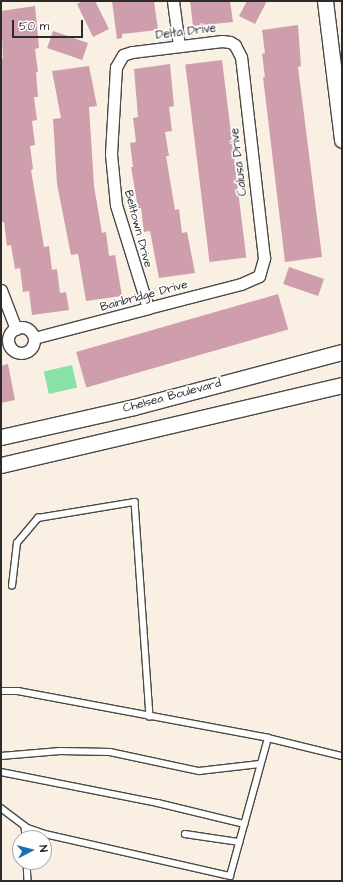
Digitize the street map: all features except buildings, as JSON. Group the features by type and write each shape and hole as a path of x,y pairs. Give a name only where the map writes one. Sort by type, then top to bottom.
{"main road":[{"path":"325,1 342,140"},
{"name":"Chelsea Boulevard","path":"1,437 134,407 342,352"},
{"path":"1,465 342,386"}],"street":[{"path":"173,1 179,46"},
{"name":"Delta Drive","path":"118,60 123,55 132,52 179,46 222,41 236,45"},
{"name":"Calusa Drive","path":"236,45 241,58 264,258 259,276"},
{"name":"Belltown Drive","path":"118,60 115,77 112,178 116,205 148,308"},
{"name":"Bainbridge Drive","path":"34,338 252,281 259,276"},
{"path":"1,290 16,329"},
{"path":"26,328 34,338 30,350 23,353 14,352 5,344 8,337 16,329 26,328"}],"lane":[{"path":"12,586 17,543 38,518 135,502 150,716"},
{"path":"1,691 18,691 268,738 342,756"},
{"path":"1,808 25,826 45,834 230,879 268,738"},
{"path":"1,756 60,751 110,752 199,771 260,764"},
{"path":"1,772 158,803 244,824"},
{"path":"25,826 25,830"},
{"path":"185,834 239,842"},
{"path":"27,870 28,881"}],"green space":[{"path":"72,365 77,387 49,394 44,372"}]}
